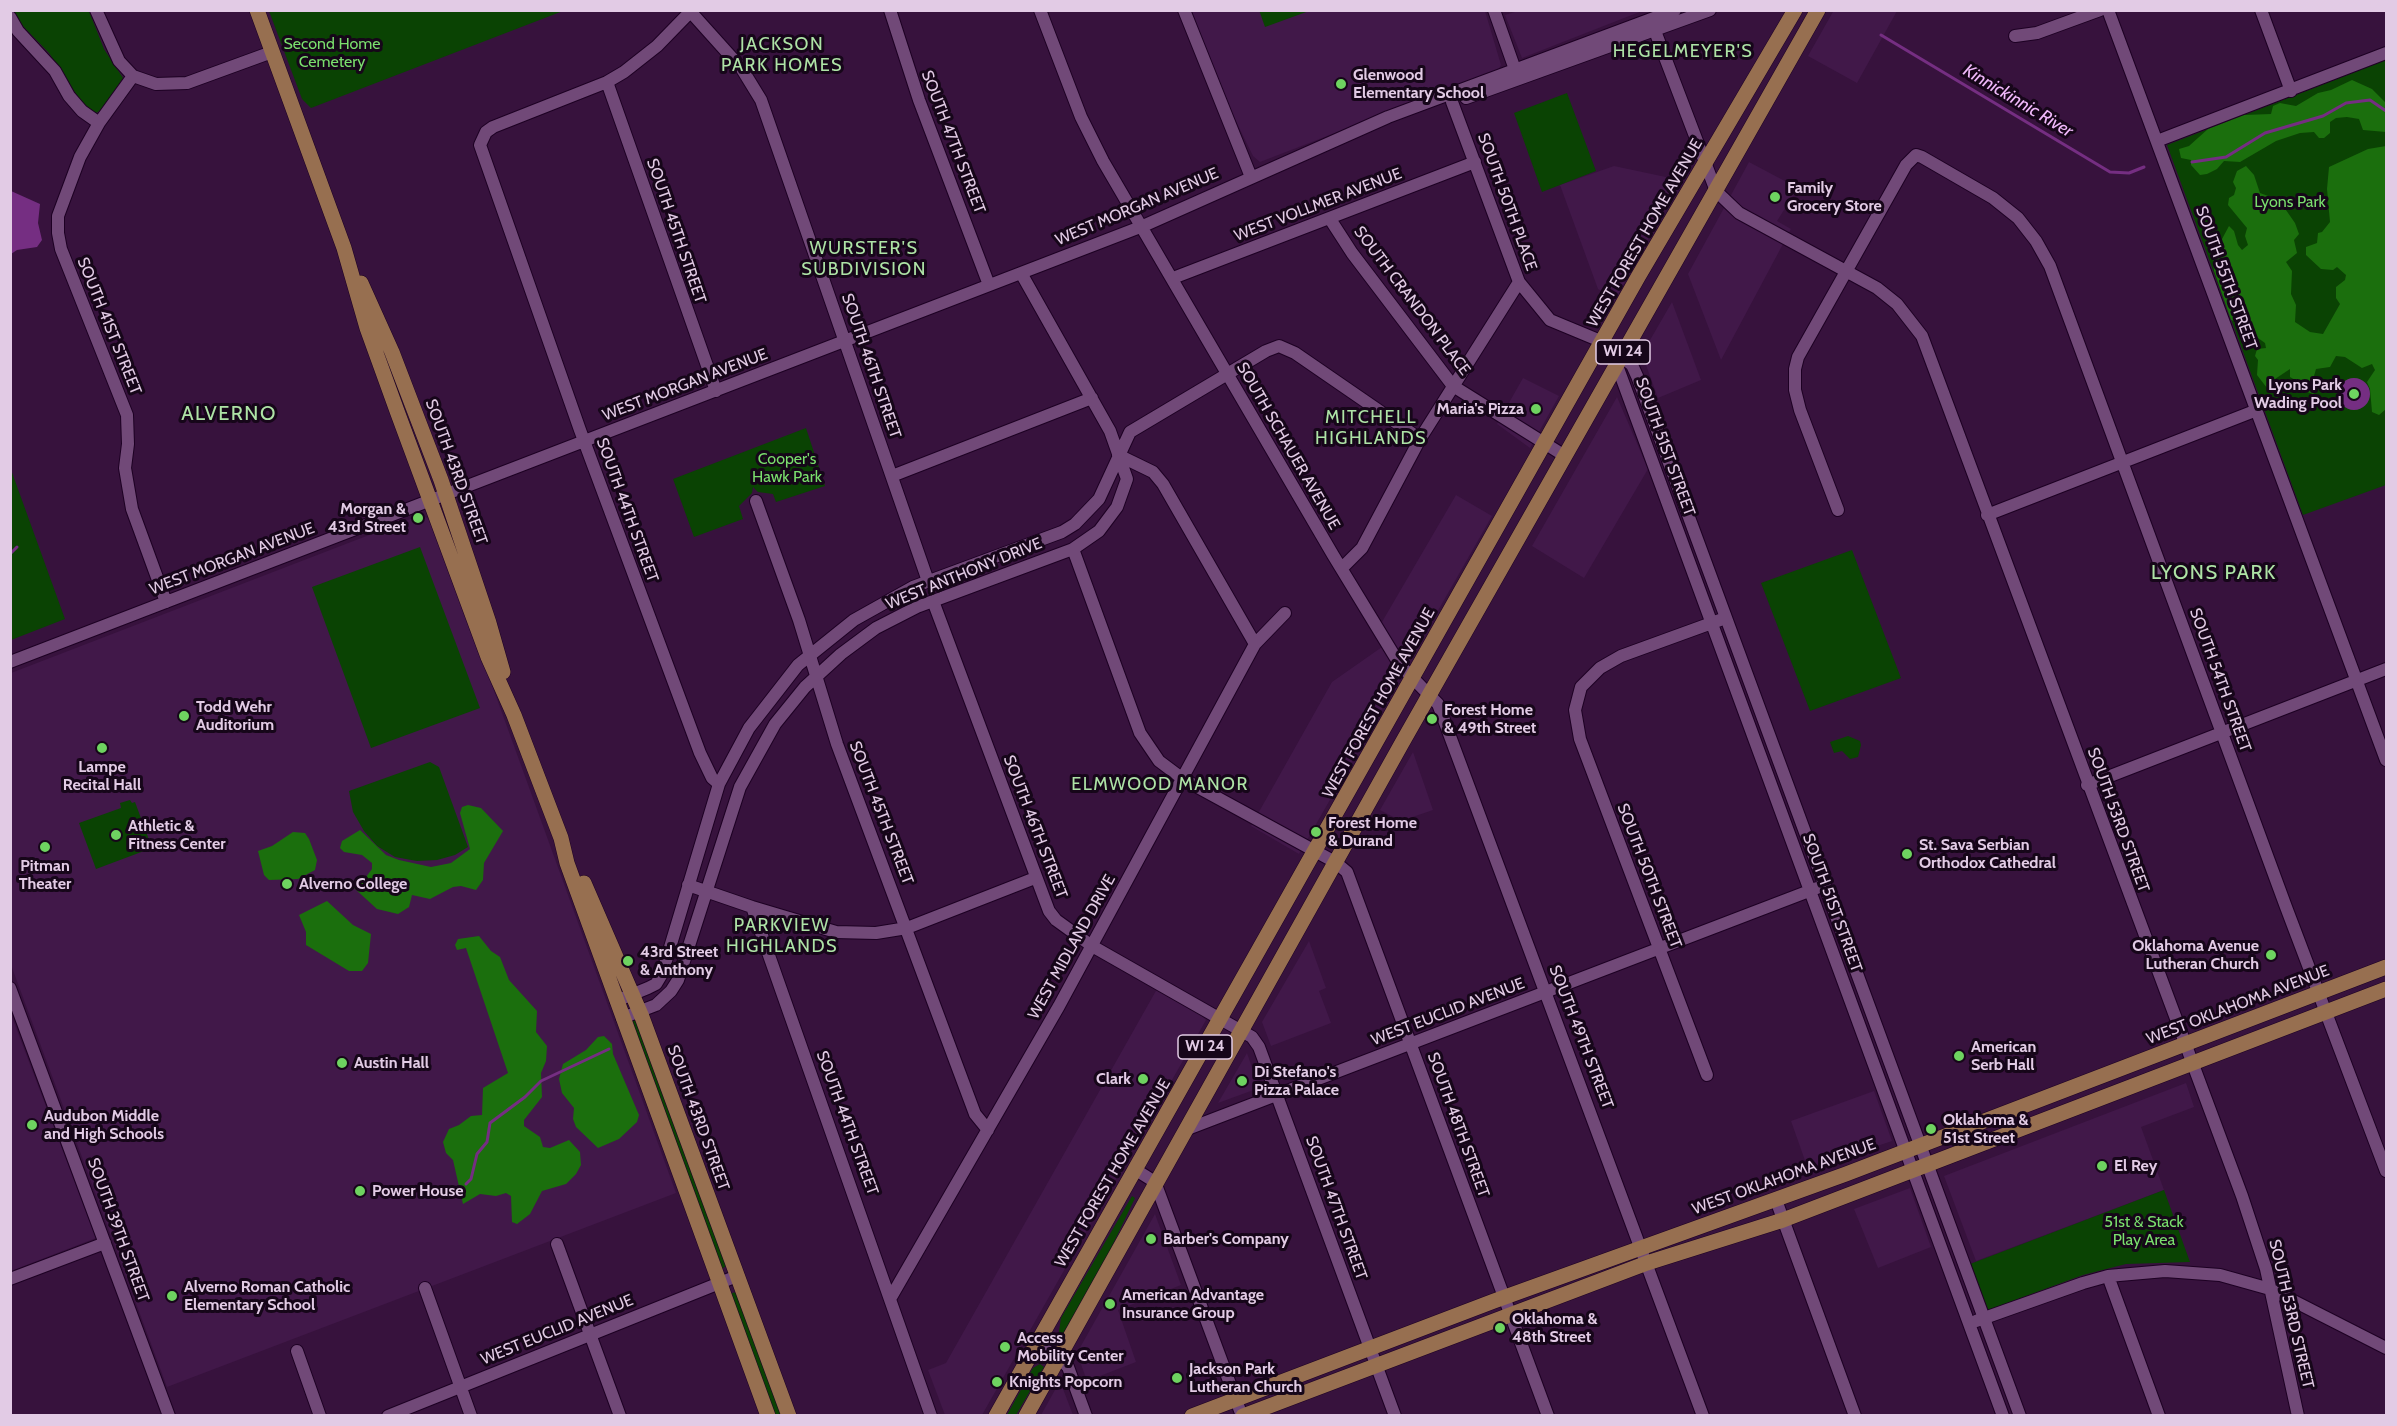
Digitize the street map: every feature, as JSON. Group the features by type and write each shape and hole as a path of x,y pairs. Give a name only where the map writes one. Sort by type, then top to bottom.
{"main road":[{"name":"SOUTH 43RD STREET","path":"257,10 344,248 367,328 488,657 514,715 561,838 567,864 622,1018 768,1416"},
{"name":"WEST FOREST HOME AVENUE","path":"996,1416 1136,1170 1230,1025 1325,857 1413,678 1544,444 1795,10"},
{"name":"WEST FOREST HOME AVENUE","path":"1026,1416 1185,1130 1230,1025 1325,857 1431,694 1818,10"},
{"name":"SOUTH 43RD STREET","path":"344,248 380,323 422,429 489,624 514,715"},
{"path":"406,435 422,429"},
{"name":"SOUTH 43RD STREET","path":"561,838 574,861 640,1012 789,1416"},
{"name":"WEST OKLAHOMA AVENUE","path":"1192,1416 1504,1297 1914,1149 2386,967"},
{"path":"1243,1416 1647,1263 1784,1220 2386,989"},
{"path":"1804,1212 1844,1185 1848,1180 1846,1174"}],"street":[{"path":"96,10 113,52 134,76 156,84 187,83 272,52"},
{"name":"SOUTH 47TH STREET","path":"890,10 919,100 989,285"},
{"path":"1040,10 1092,140 1143,226"},
{"path":"1184,10 1251,177"},
{"path":"1494,10 1517,75"},
{"name":"WEST MORGAN AVENUE","path":"1651,26 1675,10"},
{"name":"WEST MORGAN AVENUE","path":"10,662 1143,226 1388,117 1517,75 1651,26 1710,10"},
{"path":"2015,36 2037,33 2100,10"},
{"name":"SOUTH 55TH STREET","path":"2108,10 2386,760"},
{"path":"2261,10 2291,91"},
{"path":"607,82 641,60 690,11"},
{"name":"SOUTH 46TH STREET","path":"690,11 742,69 761,100 928,581"},
{"path":"10,17 18,31 55,71 69,96 82,111 99,123"},
{"path":"1651,26 1716,191"},
{"path":"2157,141 2386,53"},
{"name":"WEST MORGAN AVENUE","path":"1367,128 1452,102 1517,75"},
{"name":"SOUTH 41ST STREET","path":"134,76 99,123 80,157 62,202 58,216 58,233 61,249 127,415 128,444 125,468 132,508 166,602"},
{"name":"SOUTH 44TH STREET","path":"607,82 493,127 481,139 481,152 700,753 712,778 719,784"},
{"name":"SOUTH 45TH STREET","path":"607,82 716,391"},
{"name":"SOUTH 50TH PLACE","path":"1452,102 1519,282 1550,320 1603,342"},
{"name":"SOUTH 54TH STREET","path":"1846,272 1906,165 1916,155 1993,198 2018,218 2036,241 2050,266 2386,1171"},
{"name":"WEST VOLLMER AVENUE","path":"1173,279 1474,162"},
{"name":"SOUTH 53RD STREET","path":"1716,191 1739,213 1877,288 1897,304 1922,336 2242,1196 2266,1269 2298,1416"},
{"name":"SOUTH CRANDON PLACE","path":"1330,219 1352,254 1453,386 1565,456"},
{"name":"SOUTH SCHAUER AVENUE","path":"1143,226 1333,555 1343,567 1401,665 1413,678"},
{"path":"1838,510 1797,399 1794,381 1798,357 1846,272"},
{"path":"1021,273 1110,431 1119,456 1157,475 1255,644"},
{"path":"1343,567 1362,548 1420,439 1519,282"},
{"name":"SOUTH 51ST STREET","path":"1603,342 1619,359 1632,365 1637,376 1823,885 1914,1149 1984,1318 2020,1416"},
{"name":"WEST ANTHONY DRIVE","path":"616,1001 656,984 662,974 719,784 735,751 764,706 809,655 867,612 897,594 1062,532 1075,524 1099,499 1130,432 1279,346 1296,353 1420,439"},
{"name":"SOUTH 51ST STREET","path":"1619,359 1809,891 1914,1149"},
{"path":"892,476 1092,398"},
{"path":"1987,514 2257,410"},
{"name":"WEST ANTHONY DRIVE","path":"622,1018 640,1012 664,999 678,980 744,777 776,724 816,677 841,654 876,628 933,601 1073,549 1099,531 1121,498 1127,478 1119,456"},
{"name":"SOUTH 45TH STREET","path":"756,501 837,744 975,1114 988,1130"},
{"path":"1073,549 1143,740 1158,761 1183,779 1325,857"},
{"name":"SOUTH 46TH STREET","path":"933,601 1043,900 1056,920 1092,946 1230,1025"},
{"name":"WEST MIDLAND DRIVE","path":"890,1299 1092,946 1255,644 1285,613"},
{"path":"1712,622 1725,618"},
{"name":"SOUTH 50TH STREET","path":"1707,1075 1580,739 1575,710 1581,687 1600,668 1621,656 1712,622"},
{"path":"2087,784 2386,669"},
{"name":"SOUTH 49TH STREET","path":"1413,678 1431,694 1438,704 1703,1416"},
{"name":"SOUTH 48TH STREET","path":"1325,857 1347,872 1548,1416"},
{"path":"688,885 707,893 836,932 861,934 907,927 1035,878"},
{"name":"WEST EUCLID AVENUE","path":"1185,1130 1823,885"},
{"name":"SOUTH 44TH STREET","path":"752,907 931,1416"},
{"name":"SOUTH 39TH STREET","path":"10,988 169,1416"},
{"name":"SOUTH 47TH STREET","path":"1230,1025 1252,1037 1259,1047 1395,1416"},
{"name":"SOUTH 51ST STREET","path":"1921,1168 1970,1324 2003,1416"},
{"path":"1136,1170 1155,1182 1243,1416"},
{"path":"1776,1200 1855,1416"},
{"path":"10,1279 105,1243"},
{"path":"557,1244 620,1416"},
{"path":"1970,1324 2070,1286 2108,1276 2165,1271 2209,1274 2270,1289 2386,1348"},
{"name":"WEST EUCLID AVENUE","path":"388,1416 737,1276"},
{"path":"2108,1276 2159,1416"},
{"path":"424,1288 471,1416"},
{"path":"1037,1345 1059,1358 1069,1368 1086,1416"},
{"path":"297,1351 320,1416"}],"shaded area":[{"path":"1834,10 1897,11 1857,83 1808,56"},
{"name":"Glenwood Elementary School","path":"1190,11 1485,11 1501,65 1498,70 1260,162 1253,156 1225,99"},
{"path":"1518,11 1642,11 1522,58 1505,15"},
{"path":"1749,162 1798,188 1777,221 1791,229 1721,360 1688,274"},
{"path":"1614,166 1680,180 1615,300 1598,289 1560,185"},
{"path":"11,191 40,204 38,223 42,240 37,247 17,250 11,254"},
{"path":"1672,302 1701,380 1658,398 1642,354"},
{"path":"1523,378 1559,396 1530,448 1497,424"},
{"name":"Lyons Park Wading Pool","path":"2354,378 2366,382 2370,394 2366,406 2354,410 2342,406 2338,394 2342,382"},
{"path":"1617,397 1648,469 1584,578 1532,546"},
{"path":"1456,495 1492,516 1299,854 1251,826 1332,682 1382,647 1375,634"},
{"name":"Alverno College","path":"421,515 431,520 439,539 676,1193 167,1387 11,965 11,673"},
{"path":"1413,752 1433,810 1401,821 1380,810"},
{"path":"1309,941 1326,988 1319,991 1331,1023 1271,1046 1262,1022"},
{"path":"1157,989 1198,1012 1206,1020 982,1415 945,1415 928,1370 946,1363"},
{"name":"Audubon Middle and High Schools","path":"10,1012 96,1238 11,1271 10,1271"},
{"path":"1247,1053 1259,1088 1218,1103"},
{"path":"2186,1083 2194,1107 2141,1127 2164,1190 1976,1261 1944,1176"},
{"path":"1874,1091 1892,1141 1808,1169 1791,1121"},
{"path":"1910,1188 1931,1247 1878,1268 1854,1209"},
{"path":"1155,1214 1181,1285 1118,1310 1136,1362 1087,1381 1077,1353"},
{"path":"1060,1381 1073,1415 1041,1415"}],"green space":[{"name":"Second Home Cemetery","path":"269,10 563,11 311,108 302,99"},
{"path":"1259,10 1309,10 1309,11 1265,27"},
{"path":"13,11 89,11 104,49 123,78 101,110 96,113 84,106 49,53 19,22"},
{"name":"Lyons Park","path":"2386,60 2386,485 2303,515 2167,145"},
{"path":"2352,80 2372,89 2386,103 2386,132 2363,130 2359,119 2336,118 2330,122 2330,133 2324,138 2319,138 2314,132 2300,133 2276,141 2240,162 2224,161 2217,169 2207,174 2200,175 2191,165 2191,160 2181,158 2179,149 2189,146 2208,129 2244,115 2271,114 2273,106 2280,103 2296,106 2318,93 2331,90"},
{"path":"1567,93 1596,171 1542,192 1514,113"},
{"path":"2386,146 2386,409 2379,415 2372,412 2370,389 2367,382 2375,370 2372,364 2362,368 2345,357 2336,356 2330,367 2316,369 2314,376 2321,386 2313,394 2299,389 2295,380 2290,377 2290,369 2275,379 2272,388 2267,388 2257,375 2258,360 2255,356 2257,349 2266,348 2265,343 2258,338 2247,343 2241,341 2243,335 2252,327 2231,320 2214,271 2211,244 2222,239 2229,226 2234,231 2242,250 2248,245 2245,236 2247,228 2228,205 2229,198 2234,195 2236,188 2233,182 2237,171 2246,166 2254,175 2260,193 2279,200 2295,223 2299,234 2294,240 2297,253 2286,262 2292,271 2291,294 2296,305 2295,322 2310,332 2323,334 2340,304 2336,298 2336,287 2345,280 2346,275 2337,267 2333,270 2321,269 2306,255 2306,247 2317,243 2318,233 2322,232 2330,222 2327,189 2329,167 2368,149"},
{"name":"Cooper's Hawk Park","path":"806,428 825,486 776,502 773,494 758,492 753,487 752,493 739,506 743,519 694,537 673,479"},
{"path":"10,467 65,619 11,640 10,640"},
{"path":"420,547 480,708 371,748 312,587"},
{"path":"1852,550 1901,678 1810,711 1761,583"},
{"path":"1848,736 1860,741 1858,757 1850,759 1842,751 1834,753 1830,742"},
{"path":"430,762 439,767 468,847 455,855 437,860 417,861 395,857 377,846 364,831 353,812 349,791"},
{"name":"Athletic & Fitness Center","path":"130,800 132,803 135,802 152,848 96,869 79,823 121,808 120,803"},
{"path":"468,805 481,808 503,831 484,863 483,880 476,890 461,886 453,887 430,899 412,895 409,907 398,914 377,909 354,888 353,881 366,877 372,869 372,863 362,855 344,852 340,848 342,841 360,830 386,855 399,860 431,867 451,863 470,849 460,813 462,807"},
{"path":"293,832 305,833 309,839 317,860 315,870 298,879 269,880 264,875 258,851 272,846"},
{"path":"327,901 353,925 371,934 368,963 362,971 349,971 306,945 306,932 299,915"},
{"path":"479,936 491,951 500,957 509,980 537,1011 536,1032 547,1046 546,1061 541,1073 542,1097 524,1120 524,1126 540,1137 543,1147 550,1148 569,1140 580,1152 581,1165 576,1174 566,1184 542,1191 530,1214 517,1224 512,1222 511,1196 506,1193 496,1196 480,1194 463,1204 453,1160 446,1153 443,1142 449,1129 471,1116 482,1115 483,1088 508,1073 466,948 457,950 455,945 458,939"},
{"path":"636,1019 727,1265 722,1269 633,1027 633,1020"},
{"path":"604,1036 612,1044 613,1054 639,1115 637,1122 619,1139 598,1148 576,1127 573,1119 574,1108 562,1093 559,1079 563,1064 586,1050 598,1037"},
{"name":"51st & Stack Play Area","path":"2164,1190 2190,1262 2126,1264 2083,1275 1988,1310 1970,1264"},
{"path":"1132,1196 1135,1198 1105,1261 1063,1334 1058,1338 1061,1318"},
{"path":"736,1292 782,1415 774,1415 729,1294"},
{"path":"1040,1364 1044,1367 1016,1415 1007,1415 1033,1368"}],"waterway":[{"name":"Kinnickinnic River","path":"1881,35 2110,172 2129,173 2144,167"},
{"name":"Kinnickinnic River","path":"2192,162 2226,157 2265,133 2323,116 2346,103 2370,100 2386,111"},
{"path":"10,554 17,547"},
{"path":"466,1184 471,1179 477,1154 487,1142 490,1123 525,1097 541,1081 609,1049"}],"place":[{"name":"Glenwood Elementary School","path":"1341,84"},
{"name":"Family Grocery Store","path":"1775,197"},
{"name":"Lyons Park Wading Pool","path":"2354,394"},
{"name":"Maria's Pizza","path":"1536,409"},
{"name":"Morgan & 43rd Street","path":"418,518"},
{"name":"Todd Wehr Auditorium","path":"184,716"},
{"name":"Forest Home & 49th Street","path":"1432,719"},
{"name":"Lampe Recital Hall","path":"102,748"},
{"name":"Forest Home & Durand","path":"1316,832"},
{"name":"Athletic & Fitness Center","path":"116,835"},
{"name":"Pitman Theater","path":"45,847"},
{"name":"St. Sava Serbian Orthodox Cathedral","path":"1907,854"},
{"name":"Alverno College","path":"287,884"},
{"name":"Oklahoma Avenue Lutheran Church","path":"2271,955"},
{"name":"43rd Street & Anthony","path":"628,961"},
{"name":"American Serb Hall","path":"1959,1056"},
{"name":"Austin Hall","path":"342,1063"},
{"name":"Clark","path":"1143,1079"},
{"name":"Di Stefano's Pizza Palace","path":"1242,1081"},
{"name":"Audubon Middle and High Schools","path":"32,1125"},
{"name":"Oklahoma & 51st Street","path":"1931,1129"},
{"name":"El Rey","path":"2102,1166"},
{"name":"Power House","path":"360,1191"},
{"name":"Barber's Company","path":"1151,1239"},
{"name":"Alverno Roman Catholic Elementary School","path":"172,1296"},
{"name":"American Advantage Insurance Group","path":"1110,1304"},
{"name":"Oklahoma & 48th Street","path":"1500,1328"},
{"name":"Access Mobility Center","path":"1005,1347"},
{"name":"Jackson Park Lutheran Church","path":"1177,1378"},
{"name":"Knights Popcorn","path":"997,1382"}],"district":[{"name":"HEGELMEYER'S","path":"1683,52"},
{"name":"JACKSON PARK HOMES","path":"782,55"},
{"name":"WURSTER'S SUBDIVISION","path":"864,259"},
{"name":"ALVERNO","path":"229,414"},
{"name":"MITCHELL HIGHLANDS","path":"1371,428"},
{"name":"LYONS PARK","path":"2214,573"},
{"name":"ELMWOOD MANOR","path":"1160,785"},
{"name":"PARKVIEW HIGHLANDS","path":"782,936"}]}
